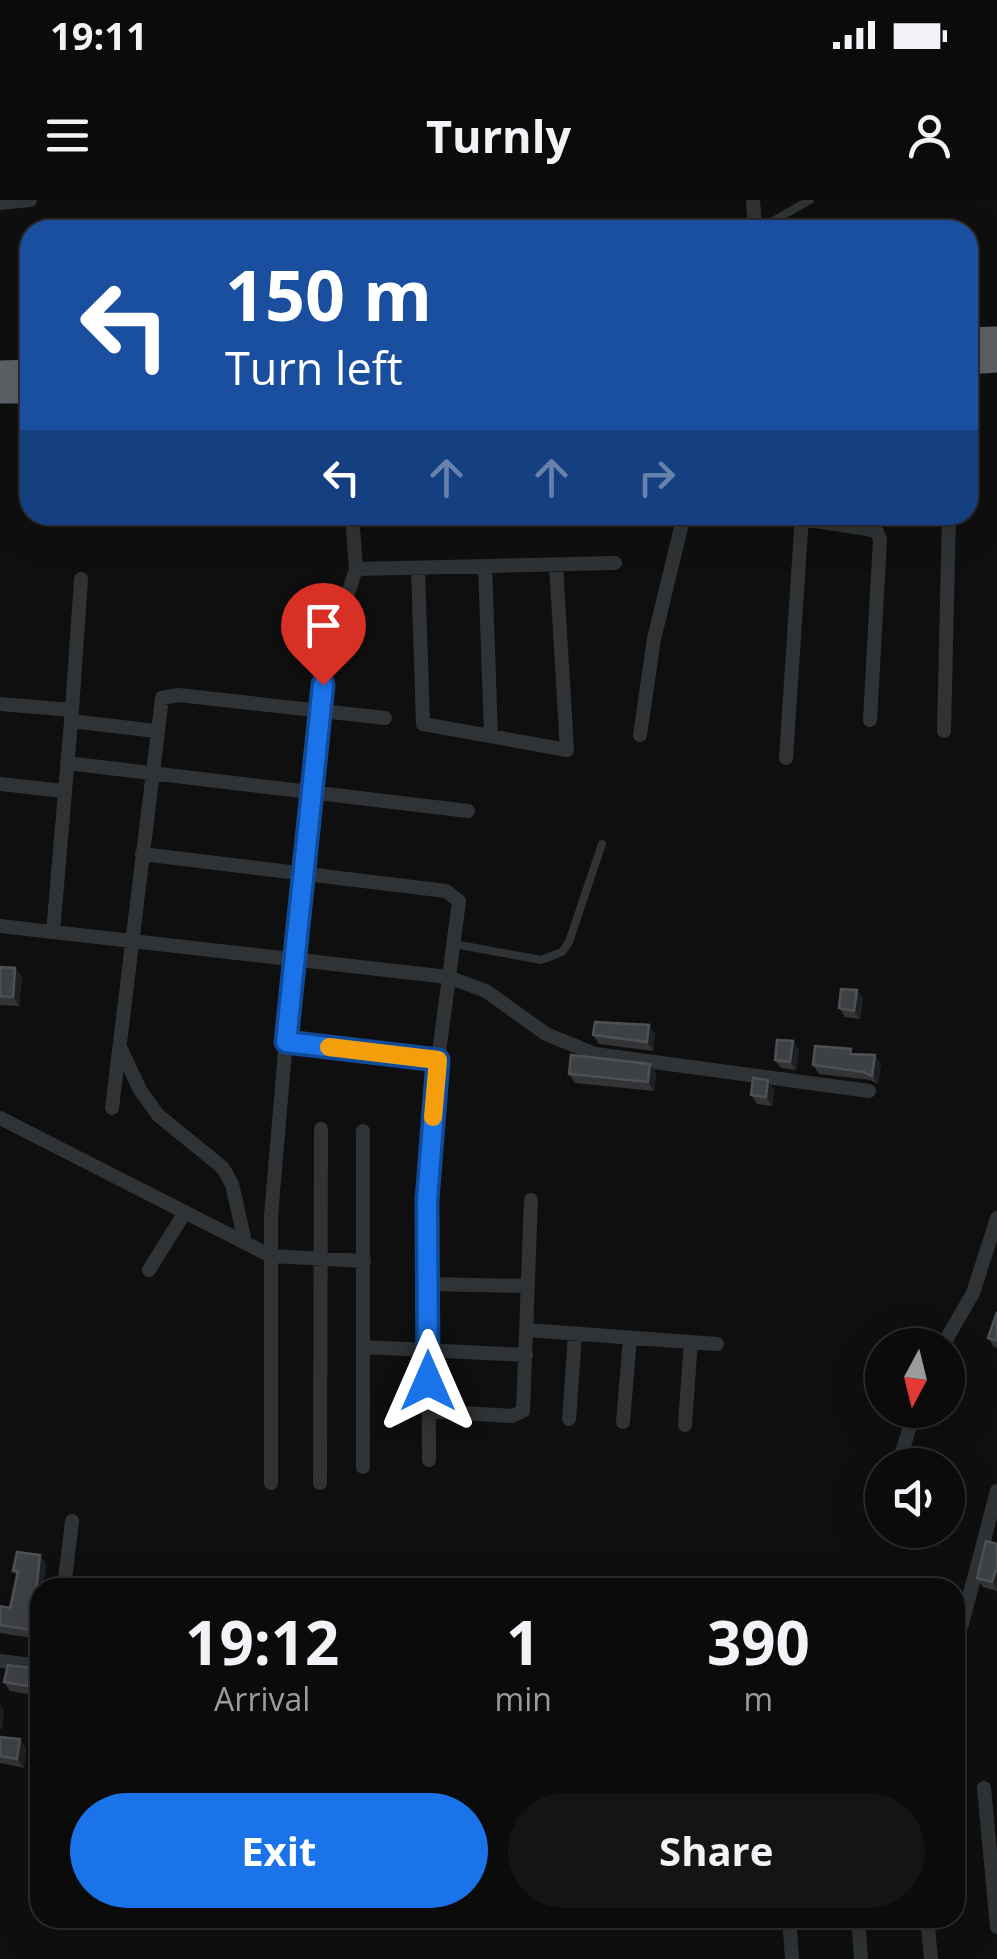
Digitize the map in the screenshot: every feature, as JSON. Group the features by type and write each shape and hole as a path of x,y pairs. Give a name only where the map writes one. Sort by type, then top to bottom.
{"street":[{"path":"0,203 30,200"},
{"path":"271,1483 271,1256 286,1042 326,660 356,570 353,525"},
{"path":"640,735 656,626 681,525"},
{"path":"786,758 801,525"},
{"path":"846,525 877,532 880,539 870,720"},
{"path":"944,731 949,525"},
{"path":"356,570 615,563"},
{"path":"418,568 424,724 567,750 556,565"},
{"path":"485,566 491,736"},
{"path":"53,932 81,579"},
{"path":"112,1108 162,698 385,718"},
{"path":"0,704 156,731"},
{"path":"67,763 468,812"},
{"path":"0,784 64,791"},
{"path":"142,854 454,894 459,910 428,1166 429,1460"},
{"path":"0,926 448,977 486,992 546,1034 595,1054 869,1091"},
{"path":"286,1042 438,1060"},
{"path":"120,1046 140,1090 158,1115 223,1168 232,1184 245,1242"},
{"path":"0,1118 271,1256 364,1261"},
{"path":"320,1129 320,1482"},
{"path":"363,1130 363,1468"},
{"path":"428,1411 518,1415 524,1406 531,1200"},
{"path":"149,1270 184,1212"},
{"path":"953,1328 973,1293 997,1218"},
{"path":"428,1284 528,1286"},
{"path":"527,1330 716,1344"},
{"path":"569,1419 575,1334"},
{"path":"624,1422 630,1338"},
{"path":"685,1425 690,1342"},
{"path":"364,1347 526,1355"},
{"path":"965,1613 996,1496"},
{"path":"65,1578 72,1521"},
{"path":"0,1660 30,1664"},
{"path":"984,1788 997,1927"},
{"path":"789,1928 792,1959"},
{"path":"859,1928 861,1959"},
{"path":"928,1928 931,1959"}],"lane":[{"path":"774,220 810,200"},
{"path":"454,944 541,960 562,952 602,844"}],"building":[{"path":"0,967 15,968 13,997 0,996"},
{"path":"841,989 857,990 854,1011 839,1008"},
{"path":"595,1022 649,1025 647,1042 593,1035"},
{"path":"777,1040 793,1041 790,1062 775,1060"},
{"path":"815,1046 875,1055 872,1076 813,1065"},
{"path":"571,1055 650,1064 648,1082 569,1074"},
{"path":"753,1078 768,1080 766,1097 751,1095"},
{"path":"997,1312 997,1341 988,1338"},
{"path":"986,1541 997,1544 997,1567 992,1582 977,1578"},
{"path":"17,1552 40,1555 38,1578 30,1578 30,1630 0,1625 0,1606 10,1608 18,1571 13,1571"},
{"path":"8,1665 30,1668 28,1686 4,1682"},
{"path":"0,1737 20,1739 17,1759 0,1756"}],"slow traffic":[{"path":"329,1047 438,1060 433,1117"}],"route":[{"path":"323,685 286,1042 438,1060 428,1166 428,1381"}]}
